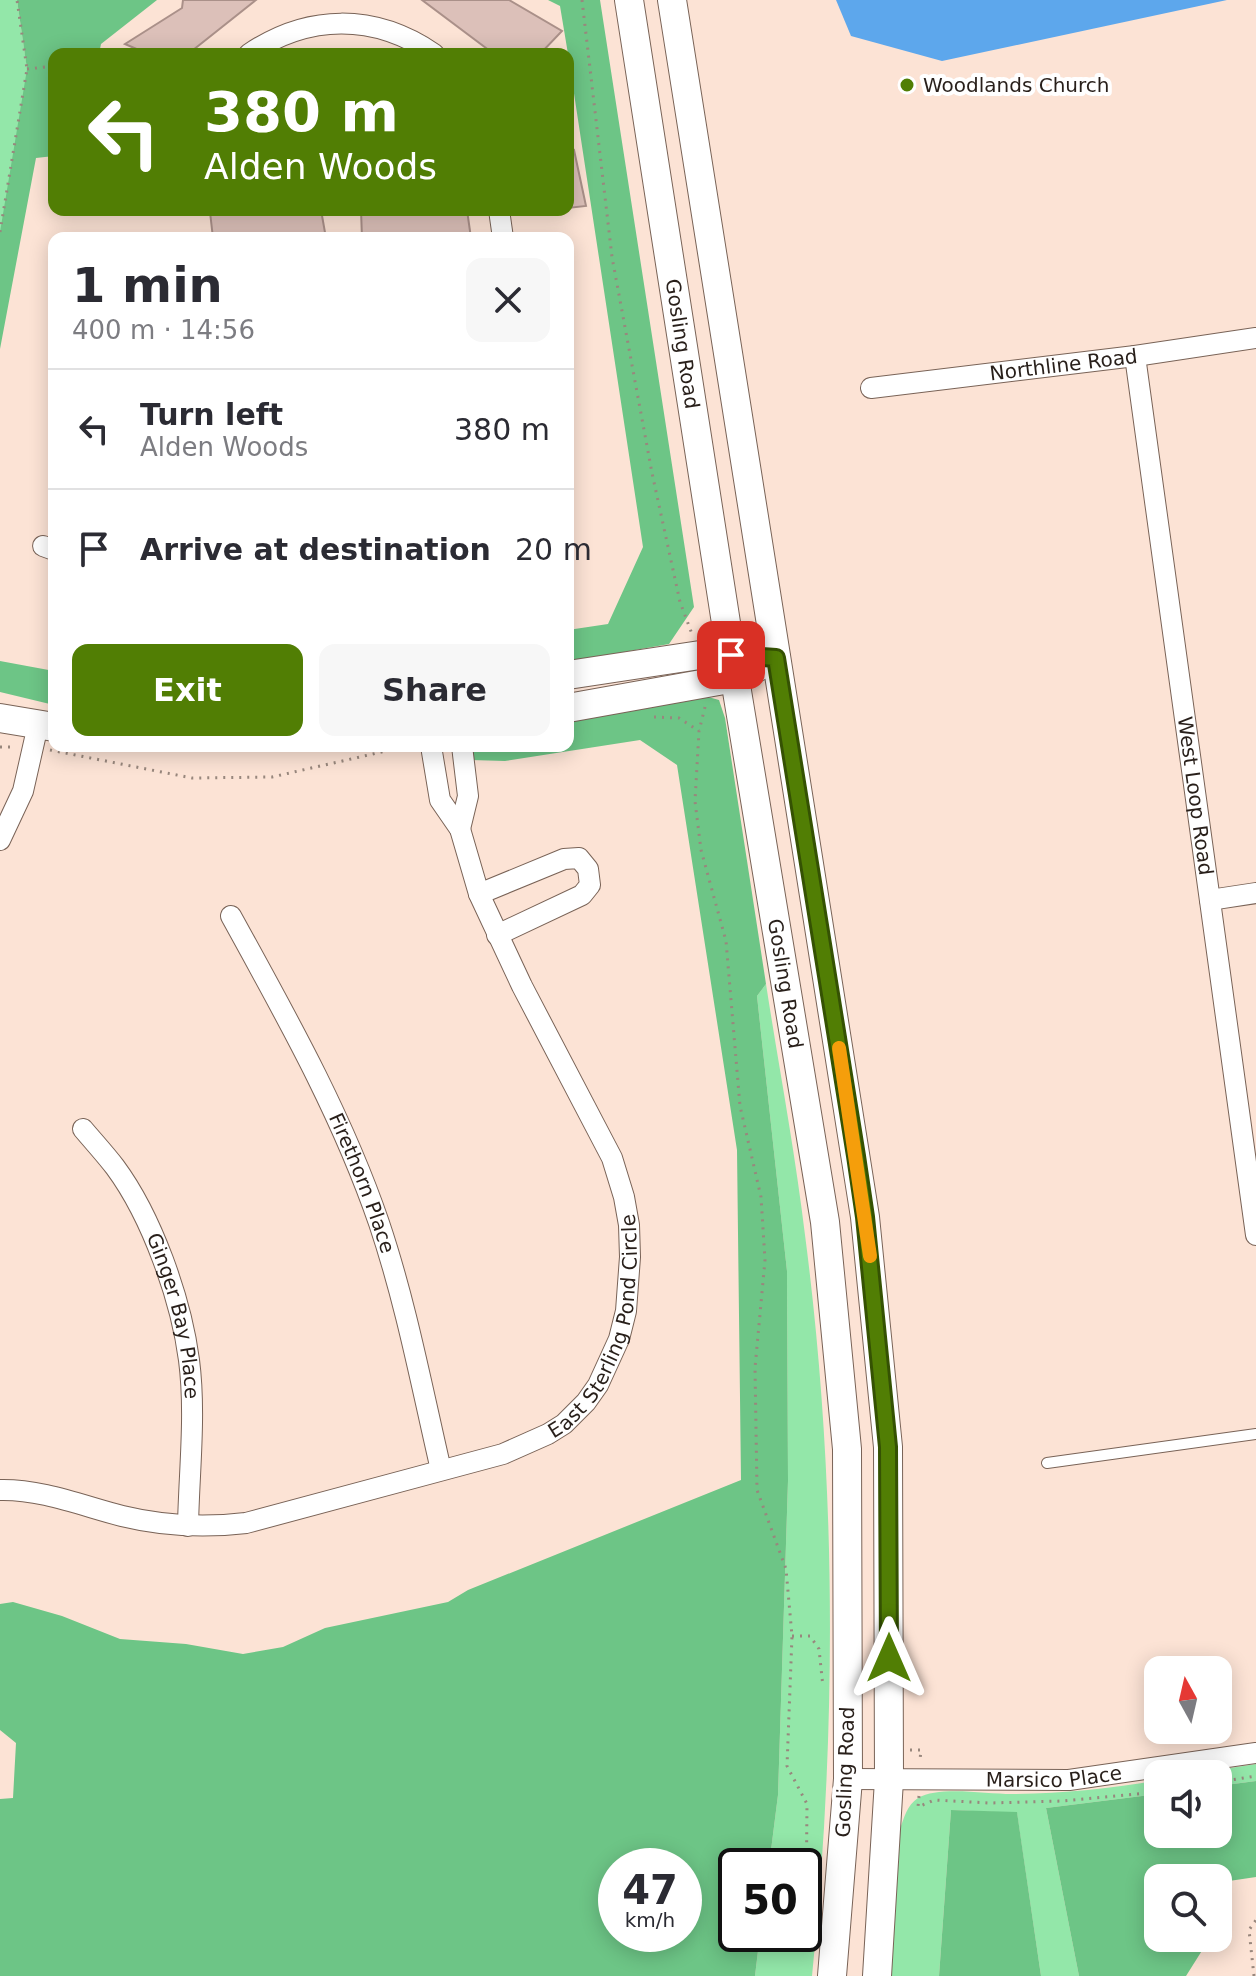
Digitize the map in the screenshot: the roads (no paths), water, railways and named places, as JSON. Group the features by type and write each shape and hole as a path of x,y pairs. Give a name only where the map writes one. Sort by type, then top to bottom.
{"main road":[{"name":"Gosling Road","path":"629,0 733,667 825,1222 835,1316 847,1449 848,1779 832,1976"},
{"name":"Gosling Road","path":"672,0 865,1217 872,1280 888,1447 889,1780 877,1976"},
{"path":"574,674 700,655 733,667"},
{"path":"574,707 704,685 733,667 776,658"},
{"path":"0,718 42,733"}],"street":[{"path":"259,48 284,33 323,23 372,26 401,35 424,48"},
{"name":"Northline Road","path":"871,388 1256,338"},
{"name":"West Loop Road","path":"1135,356 1256,1235"},
{"path":"0,840 23,791 42,733"},
{"name":"East Sterling Pond Circle","path":"0,1490 35,1493 126,1517 188,1526 246,1523 503,1454 537,1440 564,1424 586,1402 608,1364 626,1311 629,1225 624,1197 612,1158 479,894 460,829 440,800 432,752"},
{"name":"East Sterling Pond Circle","path":"460,829 468,796 463,752"},
{"path":"479,894 564,859 579,858 588,869 590,885 582,895 497,935"},
{"path":"1210,900 1256,893"},
{"name":"Firethorn Place","path":"231,916 341,1126 372,1206 399,1288 441,1470"},
{"name":"Ginger Bay Place","path":"83,1129 116,1169 136,1203 163,1260 174,1295 189,1361 188,1526"},
{"name":"Marsico Place","path":"848,1779 1069,1780 1256,1753"}],"lane":[{"path":"1047,1463 1256,1434"}],"water":[{"path":"836,0 1227,0 942,61 851,36"}],"place":[{"name":"Woodlands Church","path":"907,85"}]}
